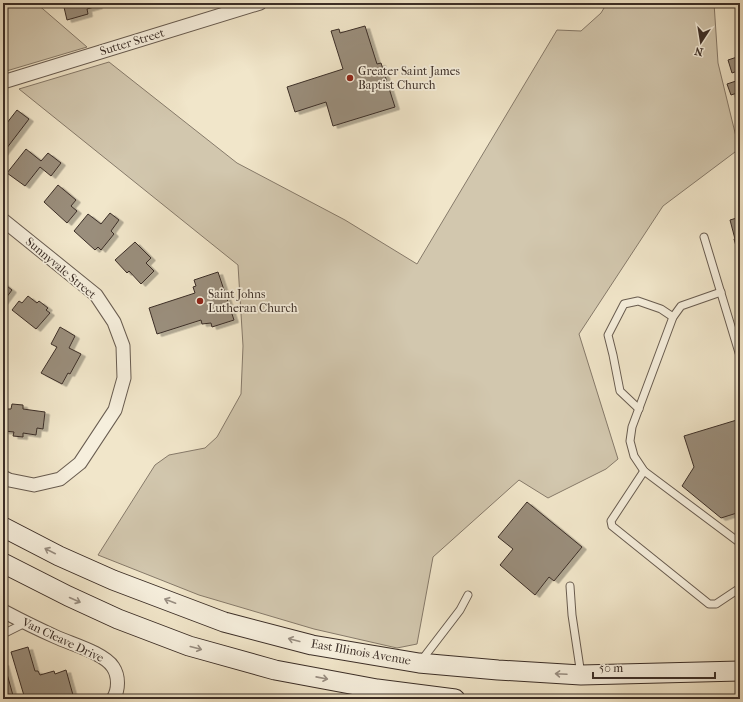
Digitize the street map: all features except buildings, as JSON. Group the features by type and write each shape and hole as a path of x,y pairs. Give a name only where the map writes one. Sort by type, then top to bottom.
{"main road":[{"name":"East Illinois Avenue","path":"3,527 59,556 113,580 224,622 312,645 419,662 498,670 581,675 740,671"},
{"path":"3,563 68,596 118,619 190,646 275,670 377,689 455,699"}],"street":[{"name":"Sutter Street","path":"3,82 260,3"},
{"name":"Sunnyvale Street","path":"3,220 96,295 114,322 123,346 124,378 115,410 80,463 60,479 34,485 9,480 3,477"},
{"name":"Van Cleave Drive","path":"3,611 55,637 103,656 113,667 118,682 113,699"}],"lane":[{"path":"704,237 740,356"},
{"path":"721,292 681,306 673,316 632,427 630,441 634,456 644,470 740,543"},
{"path":"639,409 620,391 608,335 624,304 638,301 661,308 673,316"},
{"path":"644,470 611,521 612,526 709,604 716,604 740,588"},
{"path":"570,586 572,615 581,675"},
{"path":"419,662 460,610 468,595"},
{"path":"3,634 25,623"}],"shaded area":[{"path":"3,3 36,3 87,47 3,72"},
{"path":"607,3 714,3 718,63 739,149 663,206 579,334 618,459 606,469 548,498 519,480 433,557 417,644 397,648 314,629 199,595 98,555 155,465 169,455 205,448 217,437 241,394 243,346 238,265 19,89 109,62 237,163 345,220 417,264 557,30 581,31 601,13"}],"place":[{"name":"Greater Saint James Baptist Church","path":"350,78"},
{"name":"Saint Johns Lutheran Church","path":"200,301"}]}
